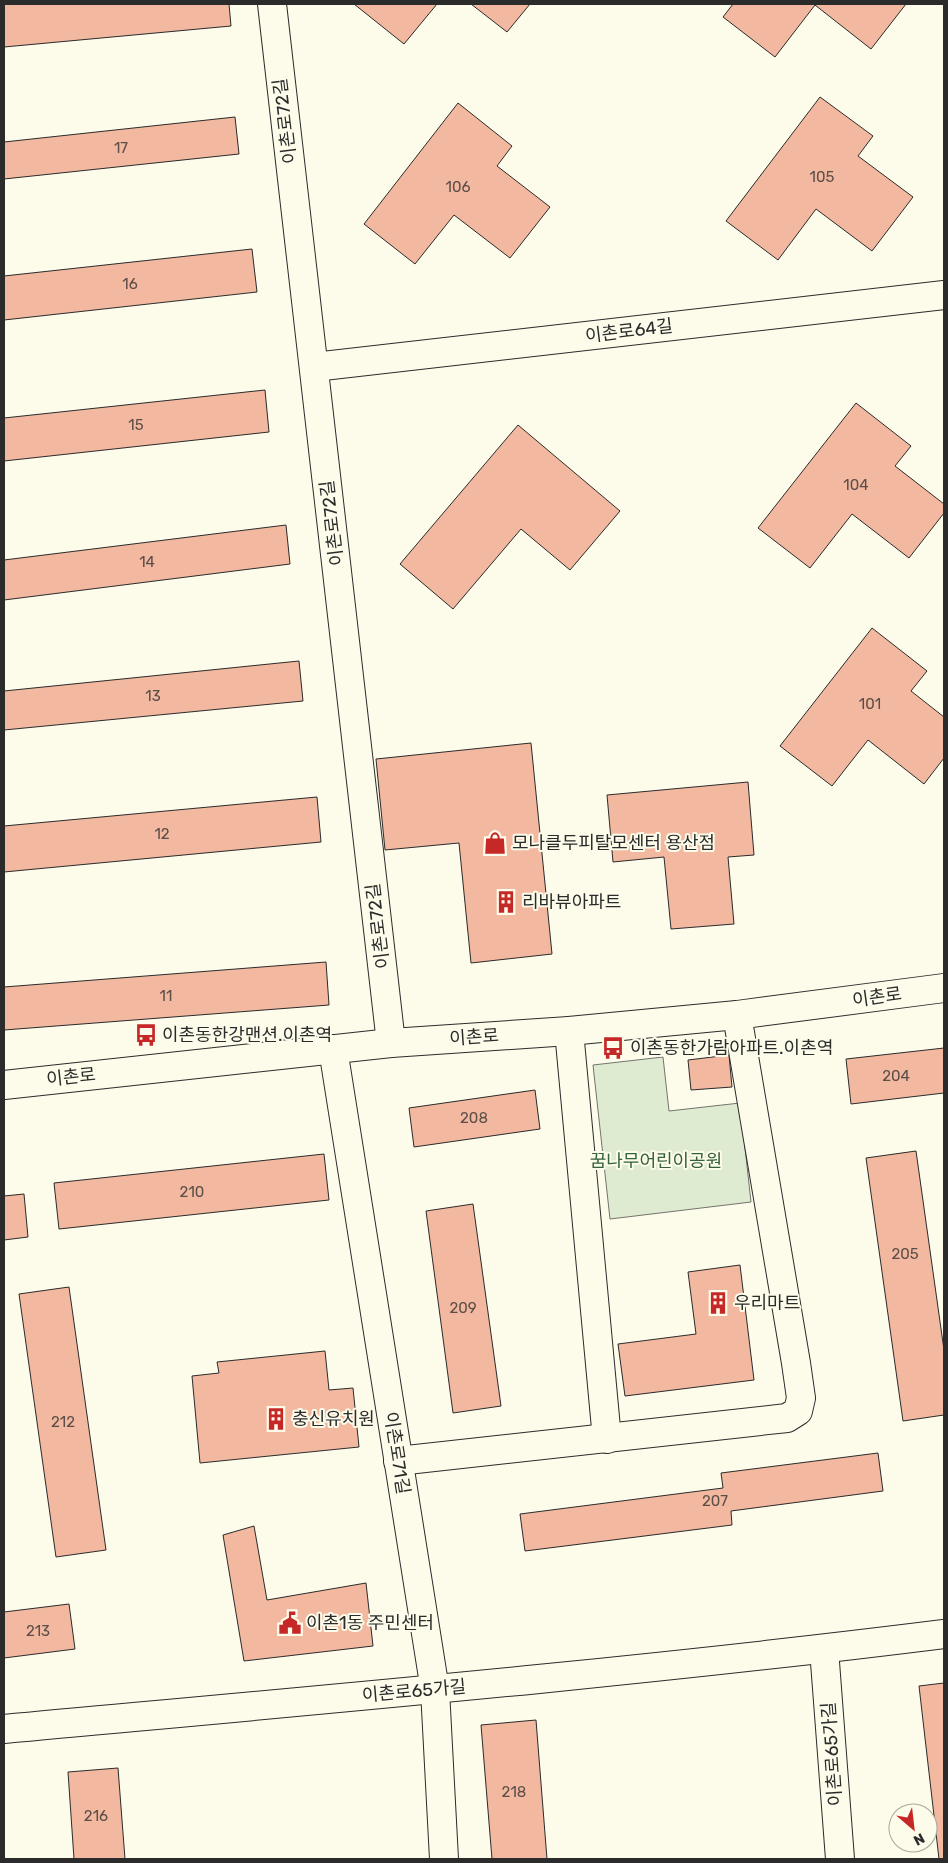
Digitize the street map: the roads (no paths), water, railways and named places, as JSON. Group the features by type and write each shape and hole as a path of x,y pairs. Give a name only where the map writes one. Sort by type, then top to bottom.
{"street":[{"name":"이촌로72길","path":"272,4 391,1043"},
{"name":"이촌로64길","path":"314,367 944,295"},
{"name":"이촌로","path":"4,1085 391,1043 569,1031 737,1015 944,988"},
{"path":"398,1461 787,1418 798,1411 800,1405 796,1363 737,1015"},
{"path":"569,1031 608,1439"},
{"name":"이촌로71길","path":"333,1049 435,1690 444,1859"},
{"name":"이촌로65가길","path":"4,1729 435,1690 944,1634"},
{"name":"이촌로65가길","path":"824,1648 840,1859"}],"place":[{"name":"모나클두피탈모센터 용산점","path":"495,843"},
{"name":"리바뷰아파트","path":"506,902"},
{"name":"이촌동한강맨션.이촌역","path":"146,1035"},
{"name":"이촌동한가람아파트.이촌역","path":"613,1048"},
{"name":"우리마트","path":"718,1303"},
{"name":"충신유치원","path":"276,1419"},
{"name":"이촌1동 주민센터","path":"290,1623"}],"park label":[{"name":"꿈나무어린이공원","path":"656,1161"}]}
